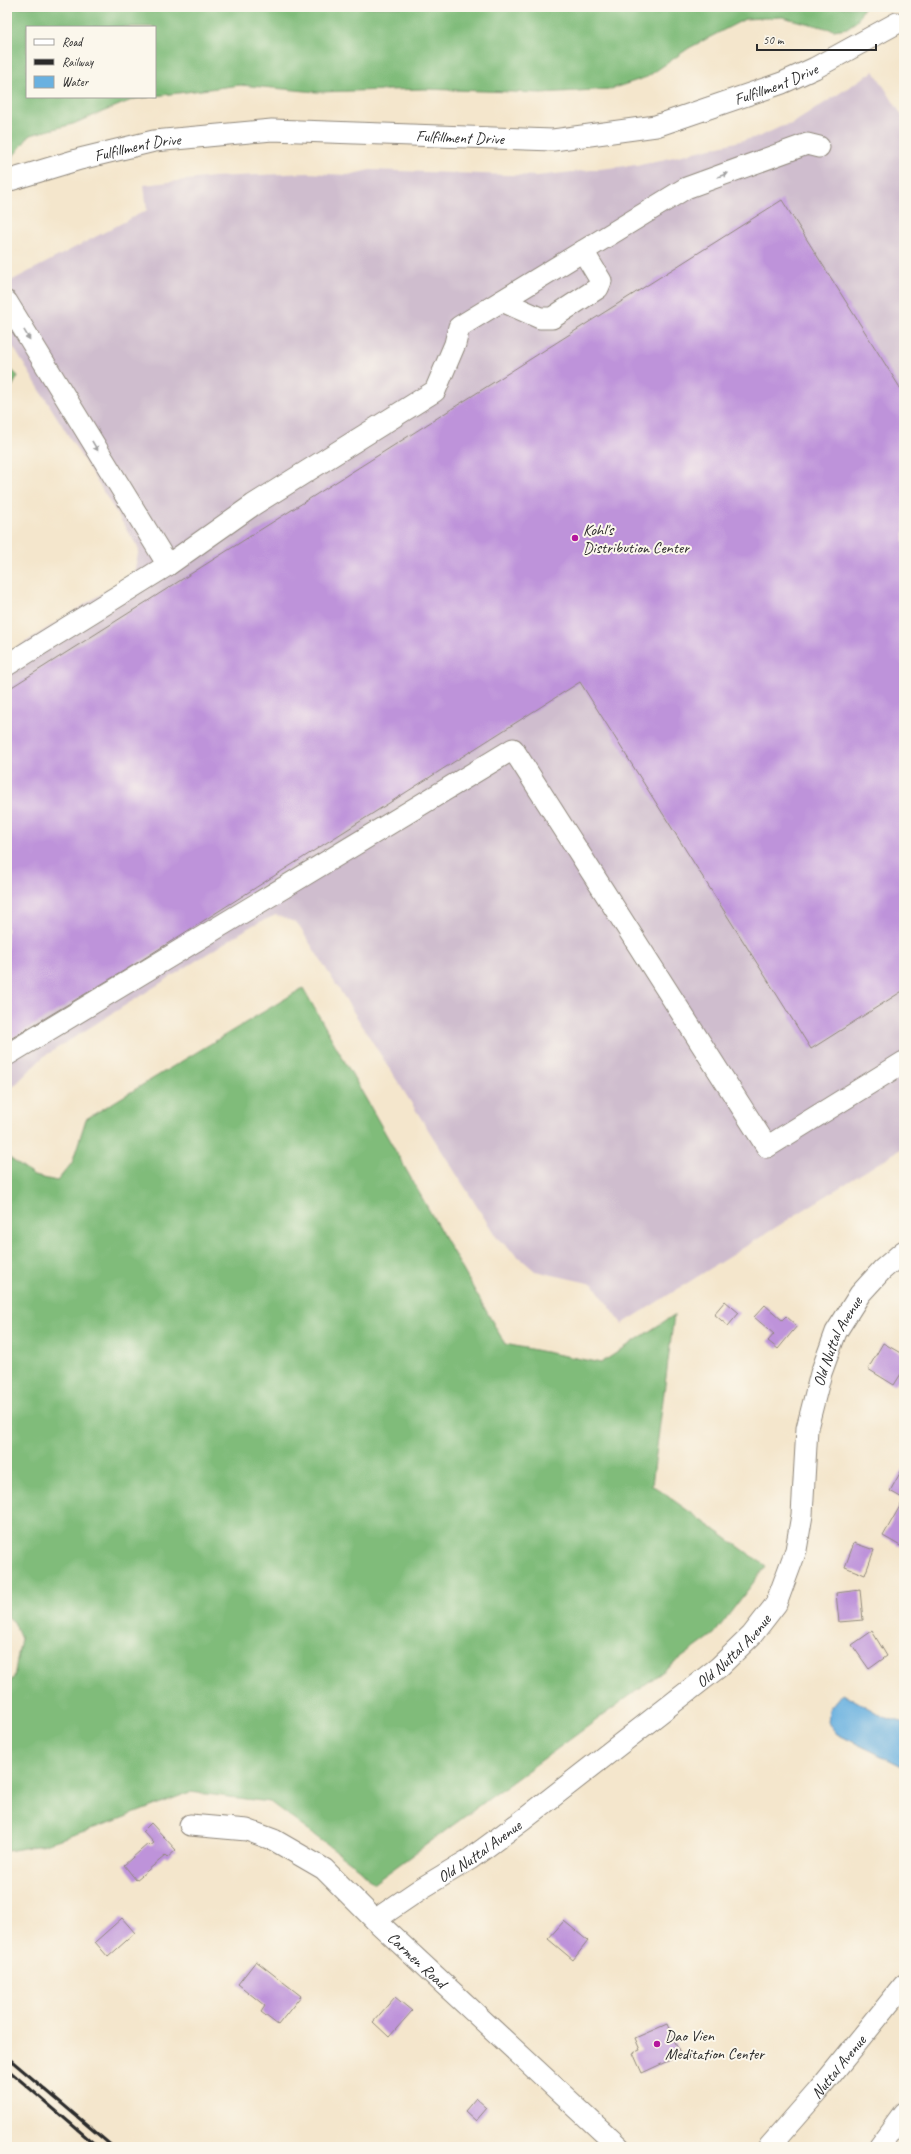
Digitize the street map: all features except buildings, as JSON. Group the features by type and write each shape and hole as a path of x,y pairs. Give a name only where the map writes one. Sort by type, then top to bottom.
{"main road":[{"path":"879,2147 904,2113"}],"street":[{"name":"Fulfillment Drive","path":"7,181 80,159 154,141 272,130 553,140 656,126 782,83 815,68 896,21"},
{"path":"7,665 168,565 253,505 435,391 455,344 459,327 686,188 807,144 819,147"},
{"path":"502,301 540,318 552,318 598,288 601,281 583,251"},
{"path":"7,302 168,565"},
{"path":"7,1055 513,749 767,1147 904,1062"},
{"name":"Old Nuttal Avenue","path":"375,1920 422,1888 470,1859 523,1820 718,1667 752,1635 776,1604 796,1550 802,1515 807,1428 820,1373 836,1332 860,1294 882,1270 904,1251"},
{"name":"Carmen Road","path":"190,1825 247,1830 274,1840 324,1869 375,1920 619,2147"},
{"name":"Nuttal Avenue","path":"769,2147 818,2091 904,1985"}],"shaded area":[{"name":"Kohl's Distribution Center","path":"874,71 904,119 904,1147 622,1324 593,1284 535,1271 497,1238 297,923 276,915 253,925 43,1057 13,1087 7,1088 7,654 134,573 139,549 7,337 7,283 147,210 144,185 213,177 308,173 348,175 370,170 537,176 645,164 761,136 780,127 792,124"}],"green space":[{"path":"7,7 864,7 857,21 847,28 834,30 782,17 745,19 689,48 647,77 611,89 543,93 424,89 317,92 240,85 156,96 156,26 26,26 26,98 142,98 134,99 73,124 30,135 7,164"},
{"path":"7,365 18,376 12,387 7,389"},
{"path":"303,988 505,1344 601,1363 674,1315 652,1485 766,1566 714,1634 374,1883 358,1868 270,1802 190,1792 112,1822 42,1845 7,1851 7,1686 14,1677 21,1638 14,1622 7,1616 7,1156 34,1176 57,1181 72,1163 86,1119"}],"water":[{"path":"842,1693 884,1717 904,1723 904,1767 837,1734 828,1723 829,1709"}],"railway":[{"path":"7,2057 113,2147"},
{"path":"7,2069 98,2147"}],"place":[{"name":"Kohl's Distribution Center","path":"575,538"},
{"name":"Dao Vien Meditation Center","path":"657,2044"}]}
